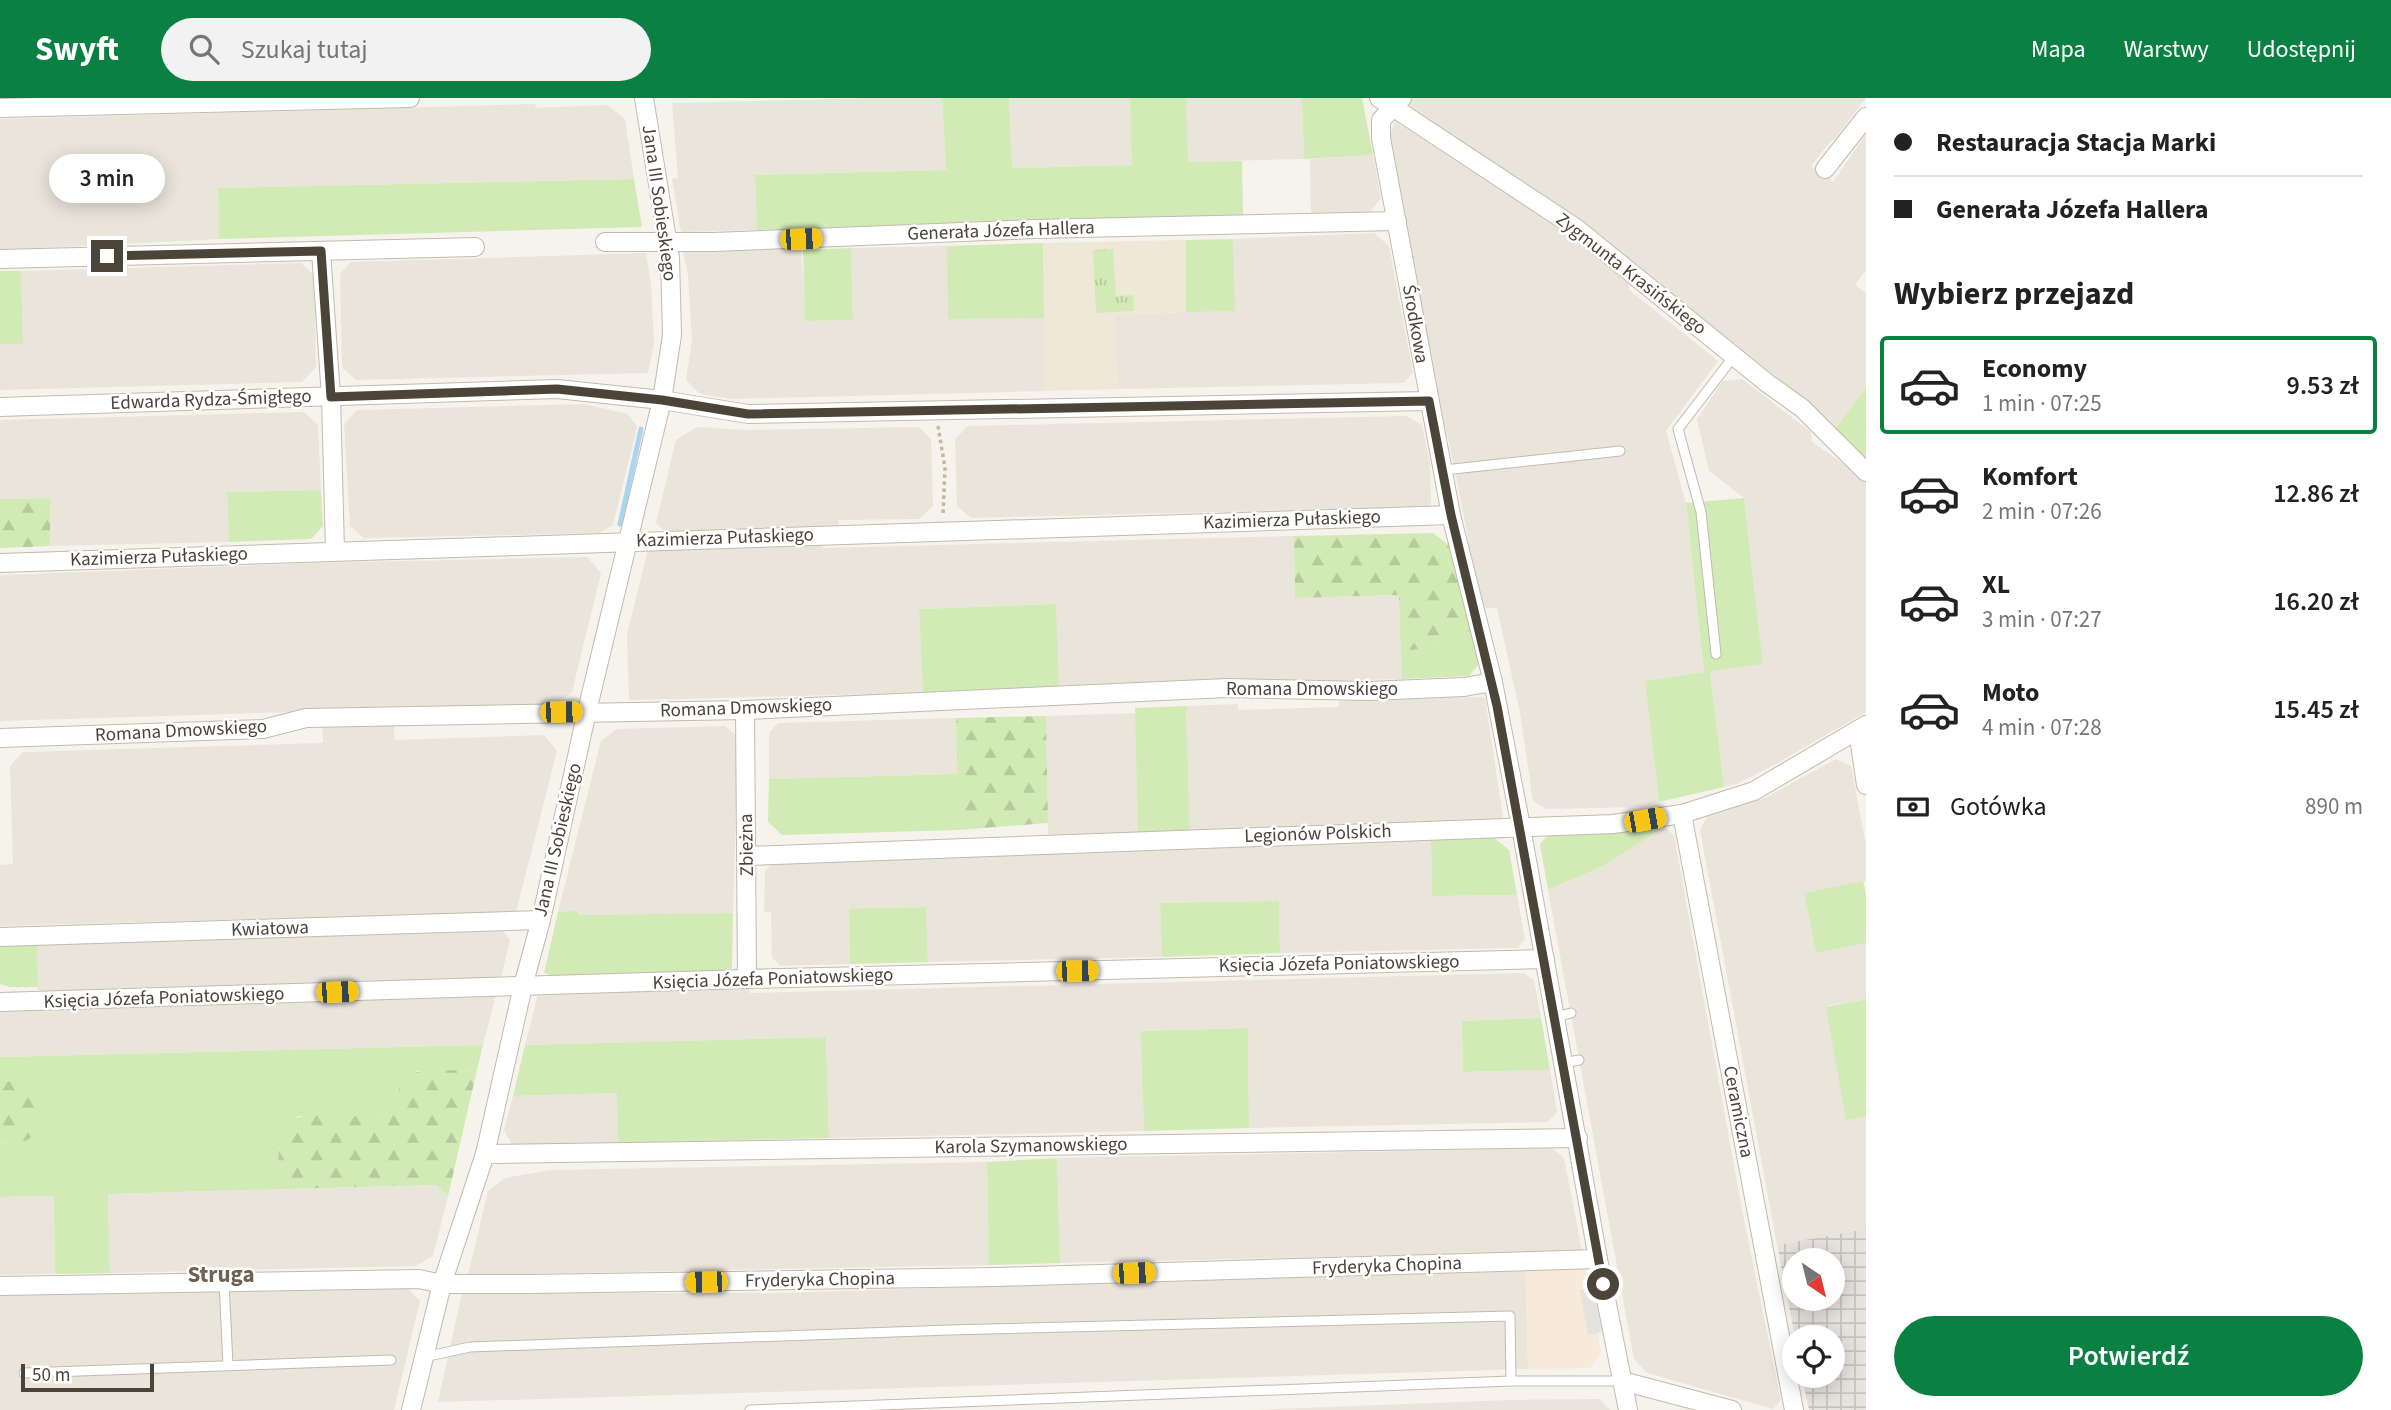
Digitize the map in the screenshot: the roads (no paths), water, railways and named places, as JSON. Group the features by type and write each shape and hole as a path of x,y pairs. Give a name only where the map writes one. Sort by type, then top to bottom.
{"street":[{"path":"0,108 410,98"},
{"name":"Jana III Sobieskiego","path":"411,1410 442,1284 485,1154 662,400 672,335 668,242 644,98"},
{"name":"Środkowa","path":"1391,101 1380,128 1429,401 1451,515 1493,682 1545,959 1563,1015 1572,1062 1578,1138 1598,1259 1628,1410"},
{"name":"Zygmunta Krasińskiego","path":"1391,101 1576,228 1615,265 1802,408 1866,472"},
{"path":"1825,169 1866,117"},
{"name":"Generała Józefa Hallera","path":"605,242 713,242 1034,229 1397,221"},
{"path":"0,259 475,247"},
{"path":"321,251 331,397 335,551"},
{"name":"Edwarda Rydza-Śmigłego","path":"0,407 557,389 662,400 748,414 1429,401"},
{"name":"Kazimierza Pułaskiego","path":"0,563 1451,515"},
{"name":"Romana Dmowskiego","path":"0,738 263,729 306,718 745,710 1227,688 1369,691 1464,687 1493,682"},
{"name":"Zbieżna","path":"745,710 747,979"},
{"path":"1862,728 1866,785"},
{"name":"Legionów Polskich","path":"747,856 1613,824 1682,814 1754,791 1862,728"},
{"name":"Ceramiczna","path":"1682,814 1794,1410"},
{"name":"Kwiatowa","path":"0,937 541,920"},
{"name":"Księcia Józefa Poniatowskiego","path":"0,1002 747,979 1545,959"},
{"name":"Karola Szymanowskiego","path":"485,1154 1578,1138"},
{"name":"Fryderyka Chopina","path":"0,1286 419,1279 442,1284 529,1284 998,1277 1598,1259"},
{"path":"1622,1381 1732,1410"}],"lane":[{"path":"1716,654 1701,512 1678,429 1734,356"},
{"path":"1444,470 1620,451"},
{"path":"224,1282 228,1365"},
{"path":"424,1357 470,1347 949,1330 1510,1316 1511,1381"},
{"path":"24,1373 391,1360"},
{"path":"750,1410 1511,1381 1622,1381"}],"waterway":[{"path":"620,524 641,429"}],"district":[{"name":"Struga","path":"221,1274"}]}
